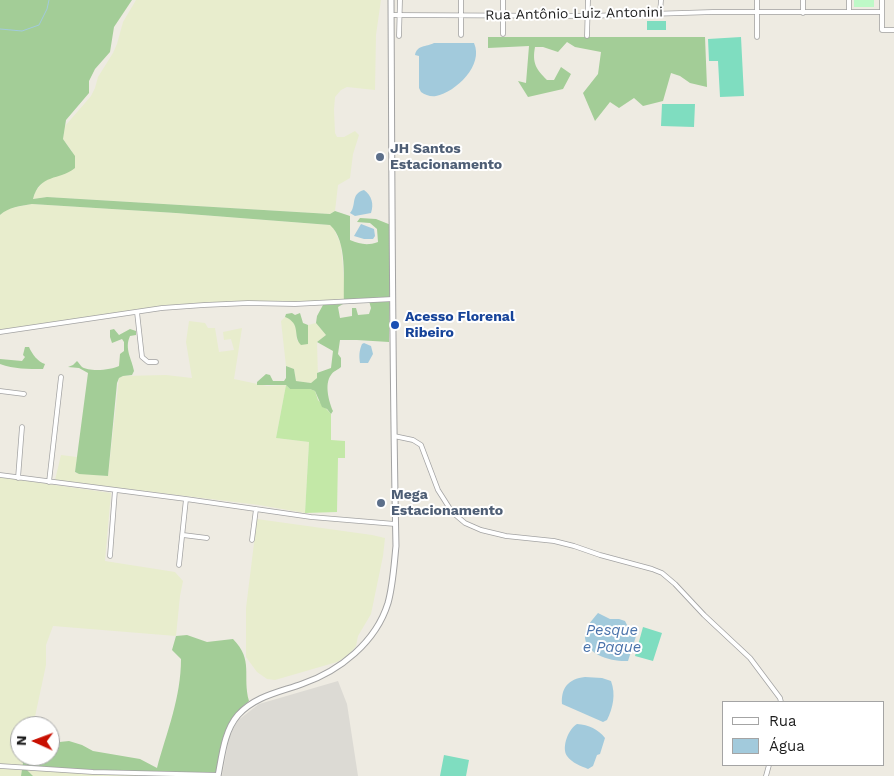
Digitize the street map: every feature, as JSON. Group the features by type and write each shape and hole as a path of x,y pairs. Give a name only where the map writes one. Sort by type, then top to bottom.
{"street":[{"path":"0,766 93,772 218,776 228,735 237,716 262,698 324,675 343,663 363,645 374,631 388,603 396,546 391,0"},
{"path":"399,36 400,0"},
{"path":"461,0 462,35"},
{"path":"503,0 503,34"},
{"path":"587,36 588,0"},
{"path":"660,0 660,13"},
{"path":"757,0 757,37"},
{"path":"803,0 803,13"},
{"path":"849,0 849,12"},
{"path":"882,0 882,30 894,30"},
{"name":"Rua Antônio Luiz Antonini","path":"391,15 588,16 660,13 882,12"},
{"path":"0,332 137,312 204,305 304,304 393,299"},
{"path":"137,312 142,357 148,362 156,362"},
{"path":"49,482 61,377"},
{"path":"0,391 24,394"},
{"path":"18,478 22,427"},
{"path":"394,436 414,440 421,444 438,490 452,512 465,523 481,530 506,536 554,541 574,546 662,573 750,658 781,701"},
{"path":"0,475 341,521 395,524"},
{"path":"110,556 115,490"},
{"path":"179,564 186,499"},
{"path":"252,540 256,509"},
{"path":"183,535 207,538"}],"shaded area":[{"path":"338,681 347,704 358,776 222,776 229,738 237,721 259,704"}],"green space":[{"path":"0,0 132,0 114,27 110,52 95,69 89,81 89,93 66,120 63,139 75,156 75,168 63,175 45,181 36,191 33,199 47,197 330,214 335,211 350,216 350,240 364,244 378,242 377,229 370,223 357,222 360,218 376,219 391,225 389,342 340,340 338,354 341,358 341,367 332,374 328,383 329,398 333,411 331,414 322,407 315,391 310,389 290,389 286,385 257,385 257,382 266,374 270,375 273,381 284,381 286,378 286,366 294,369 296,381 311,383 317,378 317,373 331,368 333,351 317,342 326,335 316,323 317,316 323,305 343,304 338,307 340,318 352,316 352,308 356,308 358,315 369,314 371,308 369,301 344,302 342,251 336,232 330,225 32,204 19,206 0,215"},
{"path":"136,0 381,0 376,35 375,90 347,87 341,90 335,97 335,133 337,137 344,137 355,131 359,135 353,154 350,178 338,185 335,211 330,214 47,197 33,199 35,192 43,182 64,174 72,151 63,139 65,126 91,96 98,77 117,44 123,22"},
{"path":"854,0 874,0 874,7 854,7"},
{"path":"647,21 666,21 666,30 647,30"},
{"path":"488,37 705,37 707,87 690,83 680,76 671,73 663,101 643,106 634,98 619,108 610,102 595,121 583,93 598,74 601,52 575,47 567,42 558,52 543,47 535,47 534,57 536,65 547,80 554,80 561,67 571,74 563,89 528,97 518,81 526,83 529,46 488,48"},
{"path":"741,37 744,96 720,97 718,61 709,61 708,39"},
{"path":"662,104 695,104 694,127 661,126"},
{"path":"32,204 330,225 333,227 341,245 344,302 248,303 162,308 0,332 0,215 6,210"},
{"path":"292,313 295,315 300,313 303,323 308,325 308,344 301,345 298,342 293,323 285,317 286,314"},
{"path":"285,317 292,320 296,326 297,341 308,344 308,325 316,323 326,335 317,342 318,378 311,383 296,381 294,369 286,366 281,321"},
{"path":"189,321 205,323 208,328 215,328 219,352 234,350 231,339 224,340 223,332 242,328 234,379 267,386 286,385 276,438 309,442 305,513 259,505 55,480 61,455 77,457 75,473 108,476 119,378 123,376 166,375 192,378 186,342"},
{"path":"114,329 119,335 130,329 136,331 136,335 130,336 128,341 129,354 134,371 132,375 119,378 117,383 108,476 79,474 75,472 88,373 79,368 68,367 77,361 82,367 90,370 119,366 120,354 124,351 124,342 122,339 112,343 110,330"},
{"path":"25,347 29,347 36,357 45,364 43,369 16,368 0,364 0,359 22,361 25,357 23,355"},
{"path":"286,385 290,389 310,389 315,391 318,400 331,414 331,440 345,441 345,458 338,458 337,512 305,513 309,442 276,438"},
{"path":"0,477 111,493 105,561 175,572 183,581 176,636 53,626 46,645 46,665 35,716 10,716 10,766 22,766 21,776 0,776"},
{"path":"257,519 385,538 371,614 358,636 356,646 348,656 337,662 275,680 267,679 257,672 246,657 246,608"},
{"path":"643,627 662,633 653,661 635,656"},
{"path":"187,635 207,642 233,639 243,654 245,661 249,701 233,717 224,734 216,776 95,770 27,770 33,776 21,776 22,766 60,766 60,742 69,741 93,751 140,759 157,768 179,687 181,659 172,650 176,636"},
{"path":"444,755 469,760 466,776 440,776"},
{"path":"26,770 138,772 138,776 33,776"}],"water":[{"path":"434,43 474,43 476,51 472,68 466,76 452,89 432,96 421,92 419,88 419,56 415,55 418,49"},
{"path":"364,190 372,200 371,213 355,216 350,213 355,197"},
{"path":"361,224 374,229 375,236 373,239 354,236"},
{"path":"364,343 371,346 373,354 368,363 360,363 360,351"},
{"name":"Pesque e Pague","path":"598,613 610,619 625,621 627,625 638,630 628,661 600,656 589,647 585,634 590,623"},
{"path":"585,677 602,678 611,681 614,696 611,711 607,720 603,722 562,704 564,689 567,685 574,680"},
{"path":"577,724 593,728 605,738 600,754 597,755 593,766 588,769 571,761 565,752 567,738 571,729"}],"waterway":[{"path":"0,29 22,31 39,25 49,0"}],"place":[{"name":"JH Santos Estacionamento","path":"380,157"},
{"name":"Acesso Florenal Ribeiro","path":"395,325"},
{"name":"Mega Estacionamento","path":"381,503"}]}
